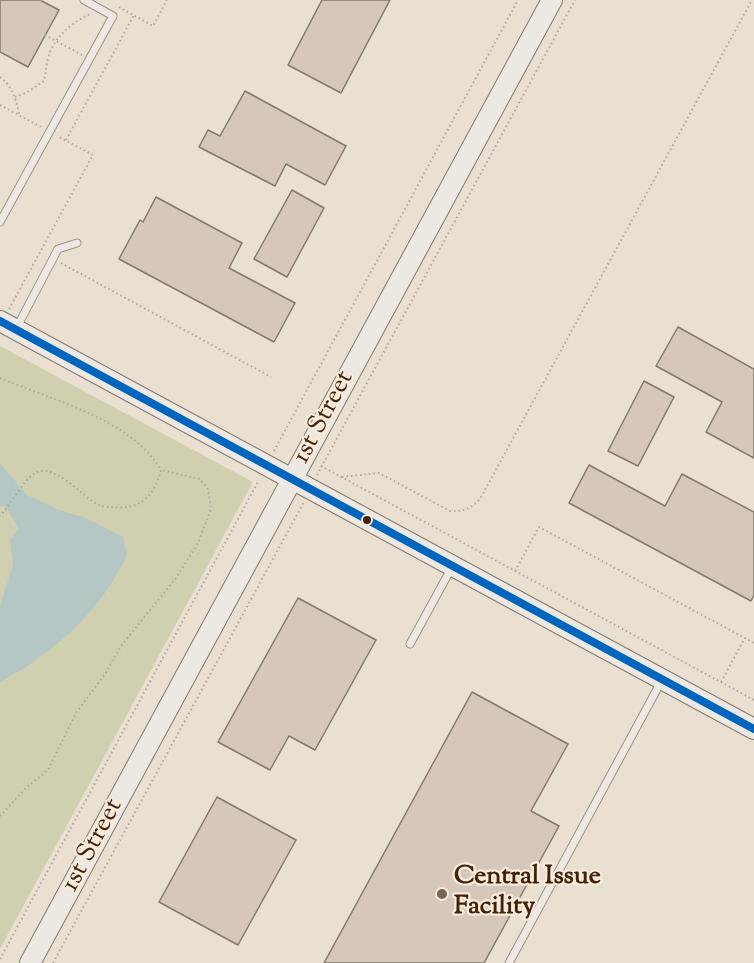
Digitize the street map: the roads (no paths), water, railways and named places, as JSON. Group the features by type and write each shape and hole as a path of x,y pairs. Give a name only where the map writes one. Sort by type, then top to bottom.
{"main road":[{"name":"1st Street","path":"30,963 552,0"},
{"path":"8,320 292,478 754,729"}],"lane":[{"path":"0,222 113,16 84,0"},
{"path":"8,320 58,249 77,243"},
{"path":"410,644 453,566"},
{"path":"509,963 663,679"}],"place":[{"name":"Central Issue Facility","path":"442,894"}]}
